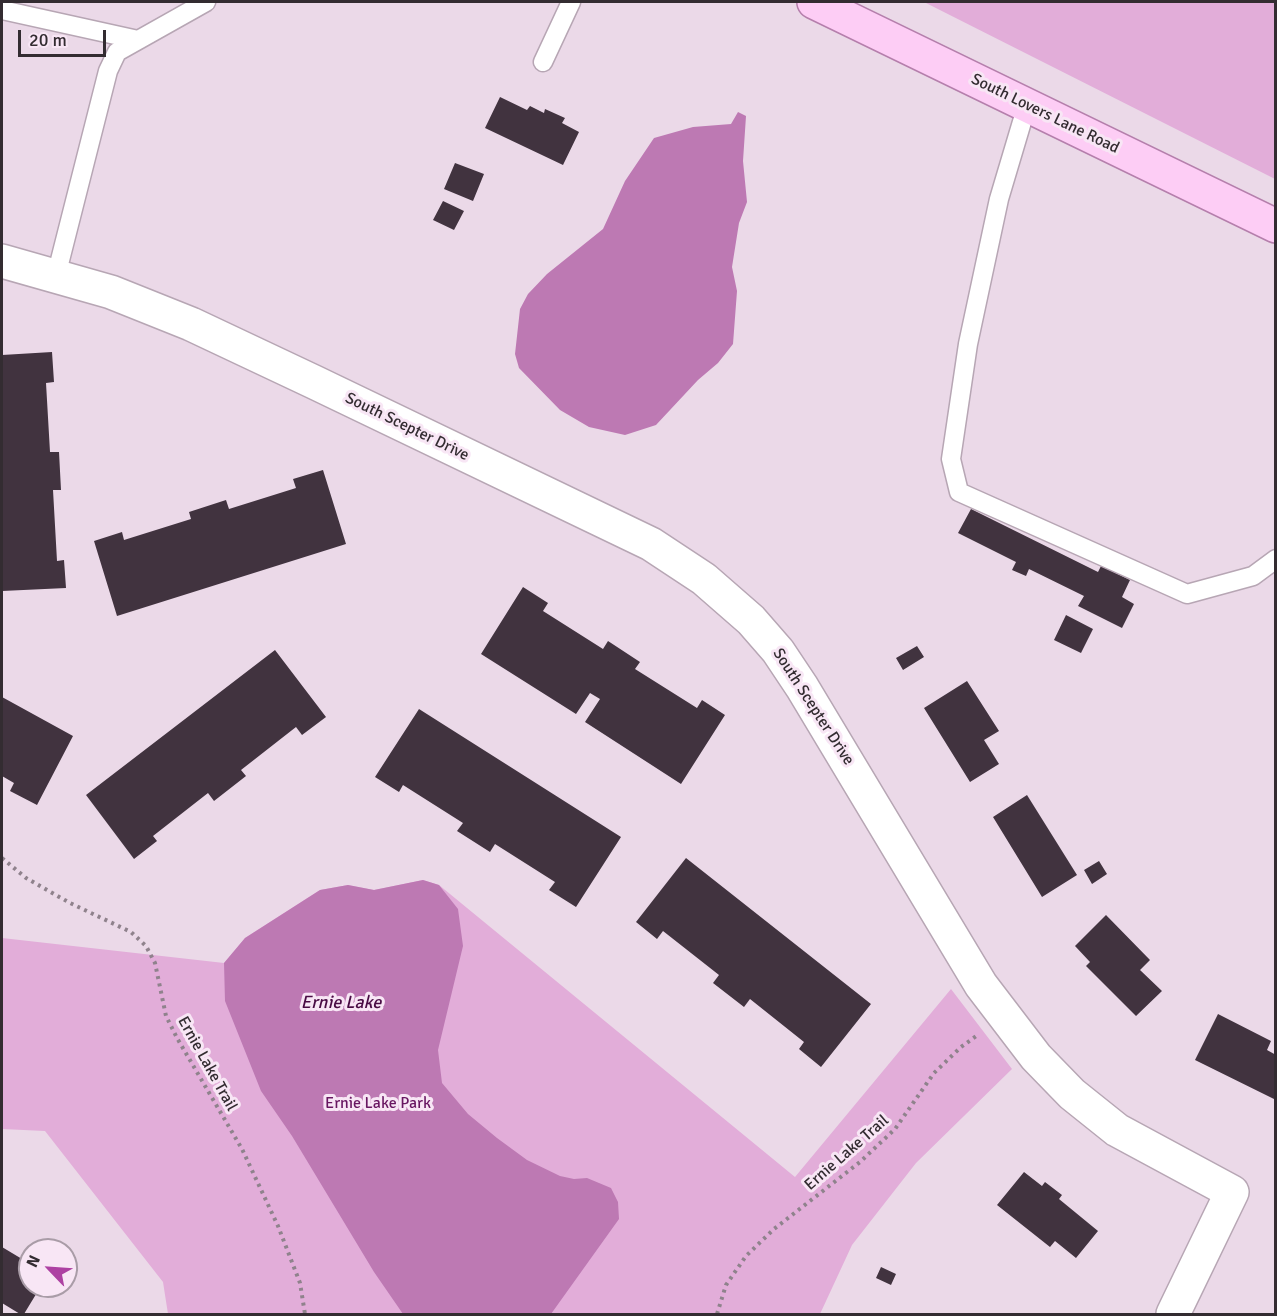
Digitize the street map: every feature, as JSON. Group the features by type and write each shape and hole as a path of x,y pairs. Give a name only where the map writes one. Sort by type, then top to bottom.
{"main road":[{"name":"South Lovers Lane Road","path":"814,2 1275,226"}],"street":[{"name":"South Scepter Drive","path":"2,261 111,292 191,324 651,544 704,579 751,620 778,651 836,743 981,985 1036,1057 1072,1094 1117,1130 1232,1192 1173,1314"}],"lane":[{"path":"56,276 108,71 117,52 206,2"},
{"path":"543,62 571,2"},
{"path":"2,10 138,40"},
{"path":"1027,105 999,199 968,344 951,459 959,492 1187,594 1253,576 1275,559"}],"path":[{"name":"Ernie Lake Trail","path":"2,858 26,878 70,903 131,932 146,946 155,963 166,1016 242,1149 278,1226 300,1283 305,1314"},
{"name":"Ernie Lake Trail","path":"717,1314 726,1285 746,1256 774,1228 824,1191 878,1146 895,1130 934,1073 961,1047 1005,1017"}],"green space":[{"path":"924,2 1275,2 1275,179"},
{"name":"Ernie Lake Park","path":"423,880 439,885 795,1177 951,989 1012,1069 916,1163 852,1245 820,1314 168,1314 163,1282 45,1131 2,1129 2,938 224,963 245,938 320,890 348,885 374,890"}],"water":[{"path":"738,112 746,116 743,161 747,202 739,223 732,267 737,291 733,344 718,363 698,380 656,425 625,435 589,427 560,410 519,368 515,354 520,309 528,294 547,274 603,229 625,181 654,138 693,127 731,124"},
{"name":"Ernie Lake","path":"423,880 439,885 458,909 463,946 438,1050 442,1083 468,1114 527,1160 560,1176 574,1179 587,1178 611,1188 618,1202 619,1219 551,1314 403,1314 374,1272 292,1136 261,1091 225,1001 224,963 245,938 320,890 348,885 374,890"}],"building":[{"path":"500,97 527,110 530,106 544,113 545,109 565,118 562,123 579,132 563,165 485,128"},
{"path":"455,163 484,174 473,201 444,189"},
{"path":"443,201 464,211 454,230 433,220"},
{"path":"52,352 54,382 46,383 50,452 59,452 61,490 53,490 57,561 64,560 66,588 2,591 2,355"},
{"path":"323,470 346,544 117,616 94,541 122,532 124,540 191,519 189,512 226,500 229,509 296,488 293,479"},
{"path":"971,509 1098,572 1101,566 1130,580 1122,597 1134,604 1122,628 1078,606 1084,596 1029,569 1026,576 1012,570 1016,562 958,533"},
{"path":"523,587 548,603 543,611 603,649 608,641 640,662 635,669 697,708 702,700 725,715 681,784 585,722 600,699 590,693 576,714 481,654"},
{"path":"1066,615 1093,629 1081,653 1054,640"},
{"path":"917,646 924,657 903,670 896,658"},
{"path":"275,650 326,717 302,735 296,727 241,770 246,776 214,801 208,793 153,836 157,841 134,859 86,795"},
{"path":"967,681 999,731 984,740 999,764 970,782 924,708"},
{"path":"2,697 73,736 37,805 10,791 14,783 2,776"},
{"path":"419,709 621,837 576,907 549,890 555,882 495,844 490,852 457,831 463,823 403,785 399,792 375,777"},
{"path":"1027,795 1077,875 1042,897 993,817"},
{"path":"686,858 871,1004 821,1067 799,1049 804,1042 750,999 744,1007 713,983 719,975 663,931 657,939 636,922"},
{"path":"1099,861 1107,874 1092,884 1084,870"},
{"path":"1106,915 1150,960 1140,970 1162,991 1136,1016 1086,966 1090,962 1075,946"},
{"path":"1218,1014 1271,1041 1267,1050 1276,1055 1276,1100 1195,1060"},
{"path":"1024,1172 1042,1186 1045,1182 1062,1195 1059,1199 1098,1231 1076,1258 1055,1241 1050,1247 997,1205"},
{"path":"2,1247 18,1257 18,1298 34,1298 24,1314 2,1303"},
{"path":"881,1267 896,1274 891,1285 876,1278"}]}
